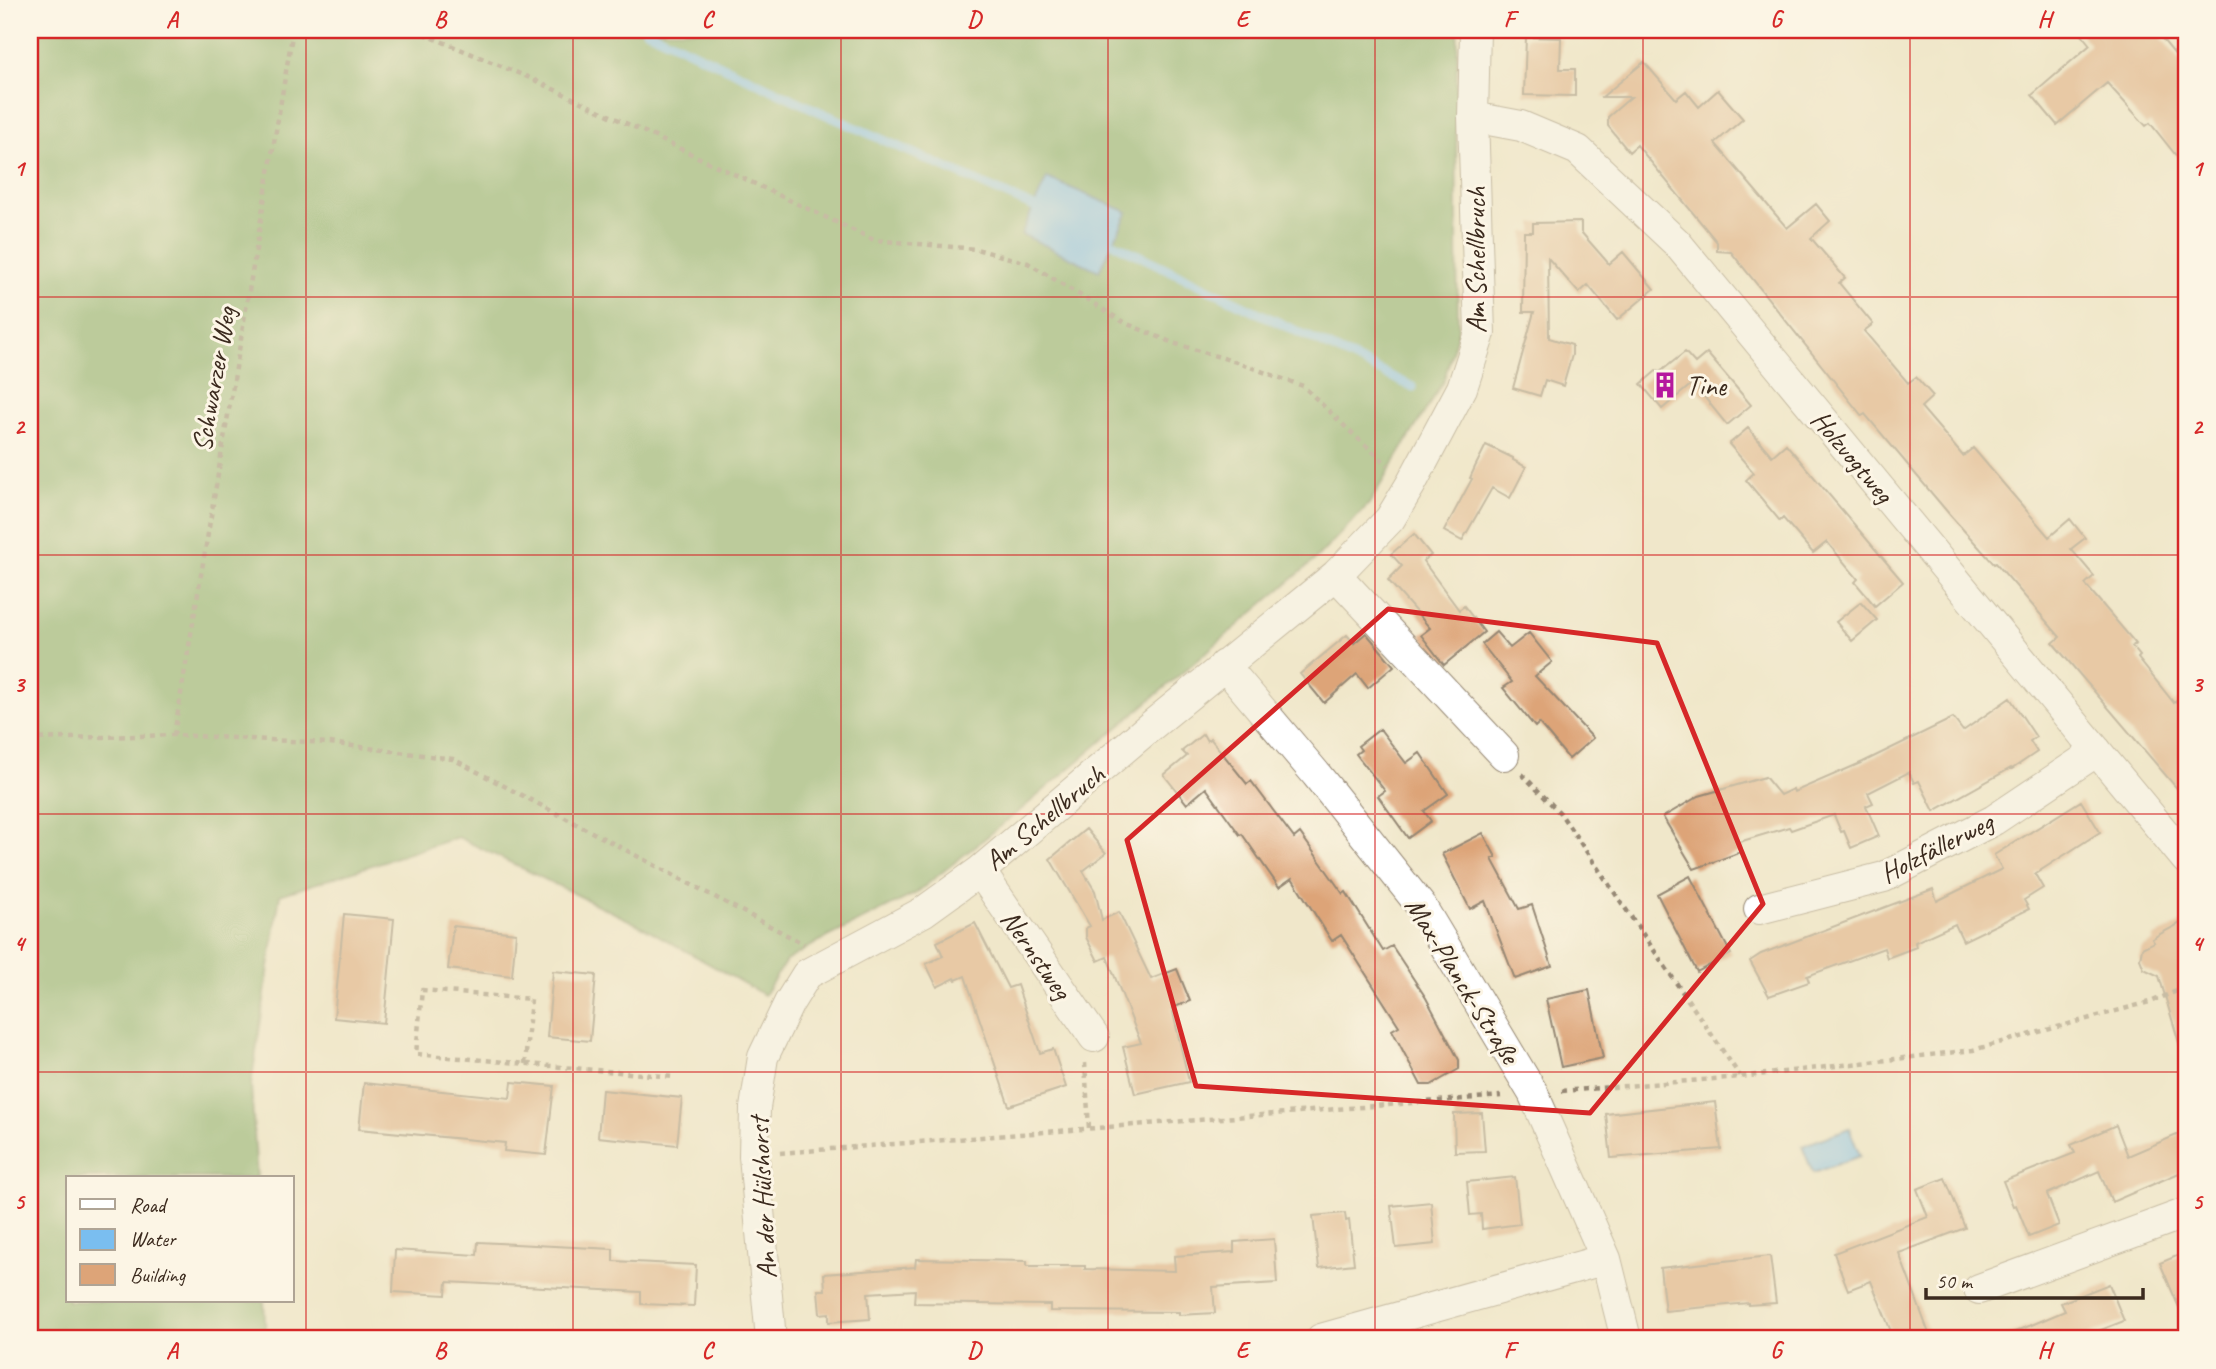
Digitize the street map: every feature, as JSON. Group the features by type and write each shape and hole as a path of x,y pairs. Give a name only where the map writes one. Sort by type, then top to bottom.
{"street":[{"name":"Am Schellbruch","path":"763,1057 789,1003 807,974 923,912 980,872 1224,665 1336,575 1390,519 1462,388 1480,333 1473,117 1475,30"},
{"name":"Holzvogtweg","path":"1473,117 1521,126 1578,150 1677,243 2186,859"},
{"path":"1336,575 1504,755"},
{"name":"Max-Planck-Straße","path":"1224,665 1316,774 1421,906 1533,1093 1606,1259 1626,1339"},
{"name":"Holzfällerweg","path":"1759,909 1884,877 1994,820 2097,751"},
{"name":"Nernstweg","path":"980,872 1088,1028"},
{"name":"An der Hülshorst","path":"763,1057 755,1108 754,1156 771,1339"},
{"path":"1979,1289 2186,1213"},
{"path":"1321,1339 1606,1259"}],"path":[{"name":"Schwarzer Weg","path":"174,735 293,30"},
{"path":"414,30 530,78 874,240 976,249 1028,263 1125,323 1173,343 1303,386 1411,484"},
{"path":"30,739 174,735 330,743 453,759 833,959"},
{"path":"1504,755 1560,813 1740,1077"},
{"path":"754,1156 1740,1077 1973,1050 2153,1001 2186,986"},
{"path":"525,1064 531,999 422,990 416,1054 525,1064 674,1077"},
{"path":"1088,1028 1089,1129"}],"highlighted area":[{"path":"1388,609 1657,643 1763,904 1590,1113 1196,1086 1127,840"}],"green space":[{"path":"30,30 1458,30 1458,331 1444,380 1369,504 1316,559 1023,808 915,894 786,961 764,995 645,928 458,837 280,895 251,1085 257,1176 66,1176 66,1302 264,1302 266,1339 30,1339"}],"water":[{"path":"1047,178 1128,212 1099,271 1021,234"},
{"path":"1849,1128 1860,1156 1813,1173 1802,1146"}],"building":[{"path":"2078,30 2155,30 2186,68 2186,168 2150,123 2146,126 2107,83 2057,125 2032,95 2090,45"},
{"path":"1526,37 1561,38 1560,69 1575,69 1575,96 1524,95"},
{"path":"1644,62 1676,99 1686,91 1699,107 1718,90 1743,119 1715,143 1787,228 1816,204 1830,221 1811,238 1845,278 1839,283 1873,324 1864,331 1908,383 1916,377 1933,396 1921,407 1963,456 1973,448 2049,537 2070,519 2085,538 2071,549 2094,576 2085,584 2136,644 2132,646 2140,656 2138,658 2174,703 2186,693 2186,799 2053,643 2060,637 1950,515 1865,414 1862,416 1731,252 1717,251 1717,242 1637,145 1629,152 1608,126 1608,117 1631,97 1602,97"},
{"path":"1581,222 1581,232 1609,264 1623,252 1654,289 1617,320 1588,285 1579,293 1548,258 1549,338 1572,345 1572,355 1563,386 1545,380 1540,396 1513,388 1534,312 1523,312 1524,232 1533,232 1533,223"},
{"path":"1685,352 1695,363 1707,353 1751,405 1727,425 1693,383 1662,409 1641,384"},
{"path":"1748,428 1772,456 1786,444 1903,582 1875,606 1855,582 1858,579 1827,542 1813,553 1783,518 1780,521 1746,480 1754,473 1729,444"},
{"path":"1486,445 1526,467 1510,498 1492,488 1462,541 1444,531 1472,479 1470,478"},
{"path":"1414,534 1431,555 1423,561 1459,610 1464,606 1484,632 1444,665 1421,635 1430,628 1388,580 1402,566 1391,554"},
{"path":"1861,602 1877,620 1852,641 1836,622"},
{"path":"1496,632 1510,648 1529,633 1552,662 1535,676 1593,738 1569,759 1539,723 1535,727 1503,688 1512,682 1482,644"},
{"path":"1366,633 1394,666 1368,688 1357,674 1324,703 1300,674 1347,635 1354,643"},
{"path":"2010,698 2036,737 2030,741 2037,752 2012,769 1934,811 1919,781 1914,783 1909,772 1868,793 1873,803 1866,806 1879,836 1851,848 1834,815 1791,830 1789,827 1739,842 1741,852 1694,869 1663,817 1699,796 1765,777 1780,795 1793,789 1794,792 1953,718 1963,731"},
{"path":"1380,729 1406,763 1420,753 1448,794 1424,811 1431,821 1408,838 1378,796 1385,791 1356,754 1361,750 1358,746"},
{"path":"1203,734 1207,741 1210,738 1247,784 1251,781 1294,838 1300,833 1343,894 1346,892 1383,951 1392,946 1426,998 1459,1060 1459,1069 1431,1085 1421,1085 1392,1030 1399,1026 1341,935 1332,941 1292,878 1279,887 1206,788 1187,804 1164,775 1187,756 1182,751"},
{"path":"2081,801 2100,832 2035,874 2043,888 2024,900 2029,909 1963,941 1955,924 1915,942 1916,947 1887,958 1884,948 1807,976 1809,982 1769,996 1750,961 1761,954 1933,889 1937,901 2002,869 1994,855"},
{"path":"1086,829 1106,853 1083,871 1095,891 1102,920 1119,912 1151,979 1177,969 1190,1001 1172,1008 1189,1082 1135,1094 1123,1047 1141,1043 1107,957 1098,961 1086,937 1086,928 1090,926 1050,859"},
{"path":"1483,833 1496,857 1492,859 1519,909 1532,905 1552,966 1515,979 1485,901 1470,909 1442,854"},
{"path":"1690,876 1731,954 1697,972 1657,894"},
{"path":"344,914 394,919 384,1023 334,1018"},
{"path":"2186,920 2186,1045 2180,1046 2159,976 2144,969 2140,959 2142,948 2154,942 2152,939"},
{"path":"975,923 1008,988 1017,985 1040,1053 1053,1049 1066,1087 1009,1106 965,976 937,987 926,964 943,956 937,942"},
{"path":"453,926 516,933 512,976 448,969"},
{"path":"553,971 596,975 590,1041 547,1037"},
{"path":"1589,990 1603,1058 1561,1067 1546,999"},
{"path":"512,1082 554,1086 546,1155 504,1151 505,1143 359,1129 364,1083 510,1098"},
{"path":"602,1090 682,1098 677,1145 598,1137"},
{"path":"1715,1102 1721,1149 1611,1158 1606,1114"},
{"path":"1482,1113 1485,1151 1455,1152 1454,1114"},
{"path":"2116,1125 2128,1156 2186,1131 2186,1170 2112,1202 2099,1171 2047,1194 2059,1225 2029,1237 2003,1181 2075,1153 2071,1145"},
{"path":"1515,1177 1520,1224 1482,1229 1481,1214 1470,1215 1467,1182"},
{"path":"1945,1178 1965,1228 1899,1253 1931,1339 1894,1339 1871,1281 1848,1290 1834,1253 1928,1217 1917,1189"},
{"path":"1431,1202 1435,1244 1396,1248 1391,1206"},
{"path":"1345,1213 1346,1221 1349,1220 1354,1264 1319,1268 1313,1216"},
{"path":"1274,1239 1277,1283 1213,1287 1215,1313 1179,1315 1179,1312 1050,1311 1050,1305 914,1303 915,1290 868,1293 870,1319 829,1322 829,1313 820,1314 818,1290 825,1290 824,1274 915,1267 916,1259 1027,1261 1027,1266 1175,1271 1174,1256 1234,1252 1234,1242"},
{"path":"478,1242 613,1249 613,1261 696,1265 694,1306 641,1304 641,1292 447,1282 446,1295 393,1292 395,1250 477,1255"},
{"path":"2186,1252 2186,1324 2160,1263"},
{"path":"1770,1256 1776,1303 1665,1311 1660,1268"},
{"path":"2109,1284 2124,1321 2078,1339 1998,1339 2065,1311 2061,1303"}],"waterway":[{"path":"646,30 816,110 1034,207"},
{"path":"1113,243 1413,387"}],"place":[{"name":"Tine","path":"1665,385"}]}
